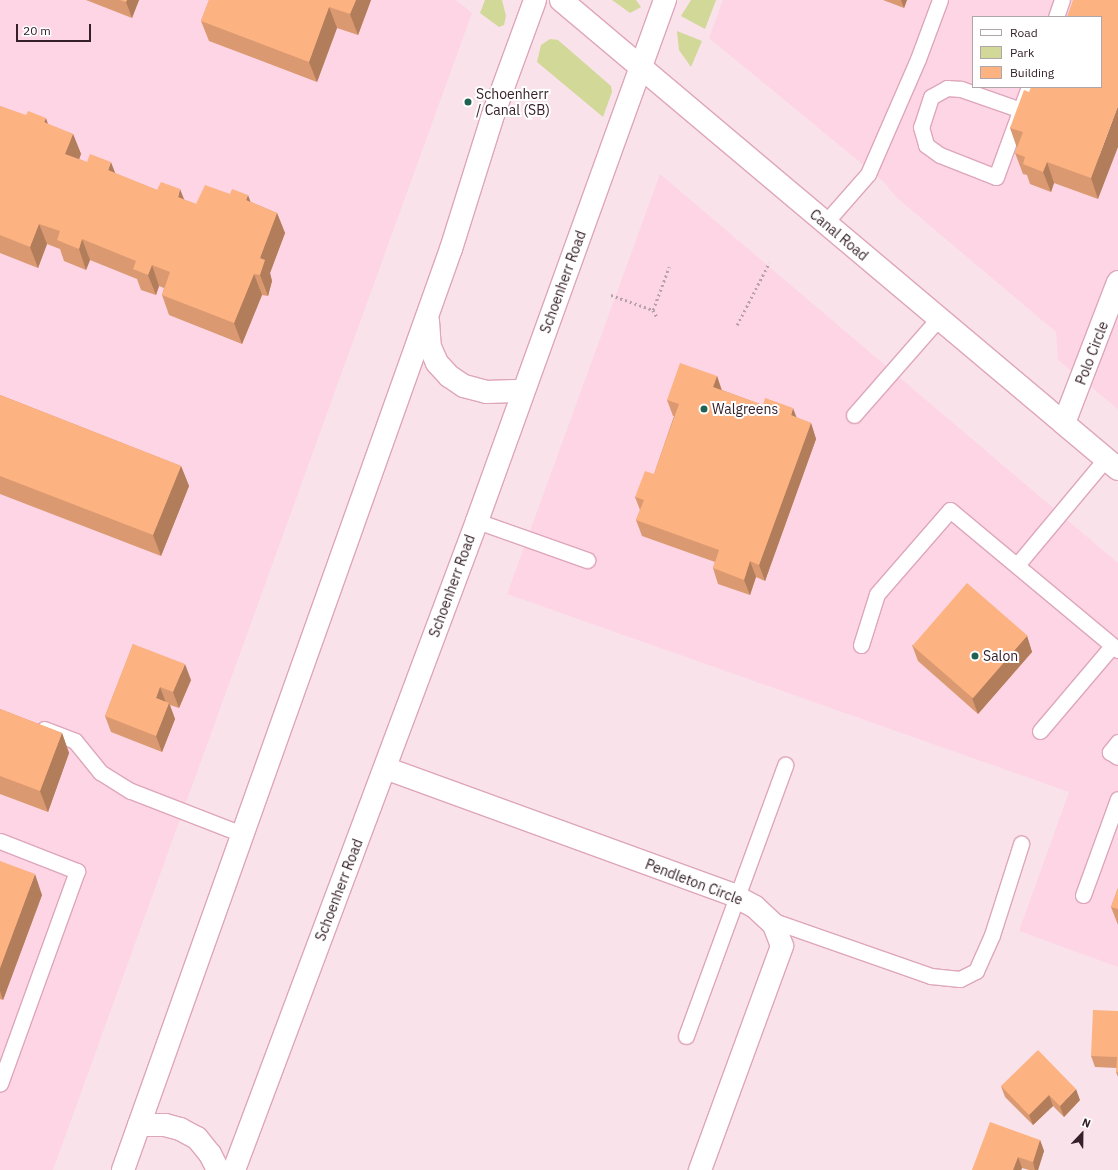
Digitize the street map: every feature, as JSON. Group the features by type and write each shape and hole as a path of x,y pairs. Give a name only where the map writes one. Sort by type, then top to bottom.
{"main road":[{"path":"123,1170 427,315 535,0"},
{"name":"Canal Road","path":"561,0 1112,464"},
{"name":"Schoenherr Road","path":"234,1170 477,521 665,0"},
{"name":"Polo Circle","path":"1064,423 1118,282"},
{"path":"427,315 430,347 437,363 449,376 464,386 486,392 523,391"},
{"name":"Pendleton Circle","path":"385,768 738,898 755,907 774,925 782,946 700,1170"},
{"path":"139,1125 165,1125 180,1129 197,1138 210,1154 218,1170"}],"lane":[{"path":"825,223 868,174 918,59 940,0"},
{"path":"1056,16 1062,0"},
{"path":"1021,110 961,89 947,88 931,97 921,127 926,145 940,155 996,177 1030,88"},
{"path":"854,415 938,319"},
{"path":"1017,565 1112,464"},
{"path":"861,645 877,594 950,510 1115,648 1040,731"},
{"path":"477,521 587,560"},
{"path":"29,723 75,741 100,772 131,791 242,834"},
{"path":"1118,742 1110,752 1118,757"},
{"path":"686,1036 738,898 785,765"},
{"path":"1083,895 1118,799"},
{"path":"0,841 77,871 0,1084"},
{"path":"768,919 931,976 960,979 976,971 992,935 1021,844"}],"path":[{"path":"737,325 769,263"},
{"path":"653,310 669,267"},
{"path":"611,295 653,310 657,317"}],"shaded area":[{"path":"0,0 456,0 472,13 53,1170 0,1170"},
{"path":"723,0 1118,0 1118,409 1058,360 1056,332 896,197 884,182 709,38"},
{"path":"660,174 1118,563 1118,967 1019,931 1069,792 507,594"}],"green space":[{"path":"485,0 502,0 506,16 504,25 499,27 480,13"},
{"path":"612,0 636,0 641,7 630,13"},
{"path":"691,0 716,0 705,29 681,16"},
{"path":"677,31 702,41 691,67 679,50"},
{"path":"550,39 558,40 611,86 612,92 603,117 537,62 541,45"}],"building":[{"path":"209,0 356,0 350,14 329,7 309,62 201,21"},
{"path":"1073,0 1118,0 1118,106 1091,178 1047,162 1043,172 1023,164 1025,157 1015,153 1023,132 1010,128 1024,90 1029,92 1031,88 1102,88 1102,16 1067,16"},
{"path":"0,106 26,115 28,111 46,118 44,122 73,134 65,154 87,162 90,154 111,162 108,170 157,190 161,182 180,189 178,197 196,204 205,185 230,194 232,189 248,195 246,200 277,213 260,258 265,260 260,275 254,274 234,323 162,295 170,272 152,265 148,275 133,269 136,261 82,239 79,249 57,240 60,231 39,224 30,247 0,235"},
{"path":"680,363 717,376 713,387 763,405 765,398 793,408 791,415 811,423 759,565 750,561 744,580 713,568 719,550 636,520 644,500 635,497 645,471 654,474 679,404 667,400"},
{"path":"0,395 181,466 153,535 0,476"},
{"name":"Salon","path":"967,583 1027,635 973,698 913,646"},
{"path":"133,644 185,664 173,692 160,687 156,698 169,703 156,736 105,716"},
{"path":"0,709 62,733 40,791 0,776"},
{"path":"0,861 35,874 0,968"},
{"path":"1118,888 1118,909 1111,907"},
{"path":"1093,1010 1118,1011 1118,1072 1116,1072 1117,1057 1091,1056"},
{"path":"1038,1050 1076,1089 1060,1106 1049,1095 1029,1115 1001,1086"},
{"path":"990,1122 1040,1140 1033,1162 1018,1157 1013,1170 972,1170"}],"place":[{"name":"Schoenherr / Canal (SB)","path":"468,102"},
{"name":"Walgreens","path":"704,409"},
{"name":"Salon","path":"975,656"}]}
